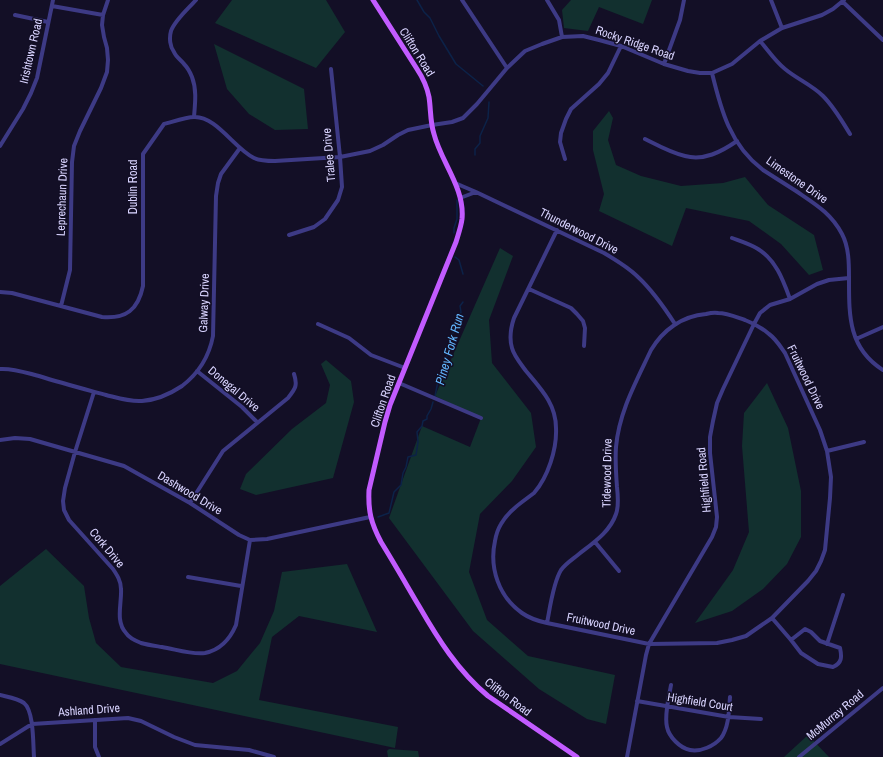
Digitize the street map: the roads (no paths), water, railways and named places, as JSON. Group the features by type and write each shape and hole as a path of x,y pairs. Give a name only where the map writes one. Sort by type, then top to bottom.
{"main road":[{"name":"Clifton Road","path":"373,0 424,81 429,97 433,134 455,182 460,198 462,218 458,235 388,413 369,497 370,517 376,532 424,616 445,648 462,670 476,686 488,696 576,757"}],"street":[{"name":"Irishtown Road","path":"0,146 23,109 37,78 53,0"},
{"name":"Leprechaun Drive","path":"61,306 70,270 72,162 74,146 102,88 107,72 107,48 102,25 103,15 108,0"},
{"path":"196,0 174,25 170,40 174,53 186,65 194,81 194,117 204,118 215,125 240,148 254,158 265,161 340,157 370,151 408,130 432,125"},
{"path":"462,0 507,68"},
{"path":"547,0 559,20 562,37"},
{"path":"664,64 680,20 684,0"},
{"path":"771,0 782,28"},
{"path":"844,1 883,40"},
{"name":"Rocky Ridge Road","path":"432,125 452,122 463,118 477,104 507,68 525,51 562,37 583,36 621,46 664,64 688,71 712,73 732,64 760,41 782,28 822,15 833,10 844,1"},
{"path":"52,6 103,15"},
{"path":"14,15 48,22"},
{"path":"760,41 785,69 822,95 834,109 850,134"},
{"path":"565,159 560,137 566,119 571,109 599,84 608,73 621,46"},
{"name":"Tralee Drive","path":"289,235 314,227 325,218 338,200 342,187 330,69"},
{"name":"Limestone Drive","path":"712,73 726,121 737,141 748,156 762,169 827,213 837,224 848,251 850,316 856,339 865,354 883,370"},
{"name":"Dublin Road","path":"0,292 12,293 102,318 113,318 131,311 137,304 143,286 143,154 164,124 194,117"},
{"path":"644,139 685,157 713,155 725,150 737,141"},
{"name":"Galway Drive","path":"0,369 24,372 94,392 127,400 142,401 168,394 189,380 205,360 210,349 213,336 216,196 221,174 240,148"},
{"name":"Thunderwood Drive","path":"455,182 604,253 623,265 638,277 653,293 675,324"},
{"path":"460,198 476,192"},
{"name":"Fruitwood Drive","path":"557,230 511,327 512,348 516,357 546,395 555,417 556,438 554,450 546,475 540,485 533,493 515,507 500,525 493,550 495,574 504,596 513,606 532,619 649,644 717,643 746,636 772,618 808,581 819,566 825,550 831,477 827,451 820,430 785,353 769,333 754,324"},
{"path":"732,238 757,248 768,257 779,272 790,298"},
{"name":"Highfield Road","path":"627,757 649,644 712,537 716,527 717,517 710,453 710,437 717,404 723,389 760,313 770,305 790,298 817,284 829,280 849,278"},
{"path":"528,289 570,308 577,314 583,321 585,328 584,346"},
{"name":"Tidewood Drive","path":"547,623 556,581 561,570 568,562 595,542 612,524 616,514 618,504 616,448 618,432 623,413 656,342 675,324 701,314 717,313 734,316 754,324"},
{"path":"318,324 349,338 371,355 405,368"},
{"path":"856,339 883,327"},
{"name":"Donegal Drive","path":"197,371 242,407 257,422"},
{"path":"190,504 223,451 288,398 294,390 296,381 294,374"},
{"path":"399,383 481,418"},
{"name":"Cork Drive","path":"94,392 65,488 63,501 64,510 69,520 113,569 119,578 121,588 121,625 126,634 142,643 195,653 205,653 224,644 236,626 241,586 250,540"},
{"name":"Dashwood Drive","path":"0,440 14,438 30,439 124,466 190,504 239,536 250,540"},
{"path":"827,451 864,442"},
{"path":"250,540 267,539 370,517"},
{"path":"595,542 619,571"},
{"path":"188,577 241,586"},
{"path":"827,644 843,595"},
{"path":"772,618 801,653 818,664 833,668 838,665 842,656 840,648 820,641 811,632 805,629 791,640"},
{"path":"671,684 667,727 675,741 690,750 708,748 721,738 725,731 728,718 730,697"},
{"name":"McMurray Road","path":"799,757 883,688"},
{"path":"0,695 16,699 25,704 30,713 34,757"},
{"name":"Highfield Court","path":"637,701 728,718 761,719"},
{"name":"Ashland Drive","path":"0,744 32,724 128,718 141,721 174,737 195,745 249,750 274,757"},
{"path":"95,720 95,747 99,757"}],"waterway":[{"name":"Piney Fork Run","path":"417,0 424,12 430,18 456,64 483,86"},
{"name":"Piney Fork Run","path":"475,155 475,149 480,143 480,136 488,118 489,102"},
{"name":"Piney Fork Run","path":"454,233 457,219 457,200"},
{"name":"Piney Fork Run","path":"455,257 459,260 463,274"},
{"name":"Piney Fork Run","path":"435,396 438,381 451,344 452,335 461,312 460,306 463,302"},
{"path":"378,517 389,513 394,492 401,485 408,457 416,455 418,442 417,432 422,426 423,421 427,419 433,402"}]}
